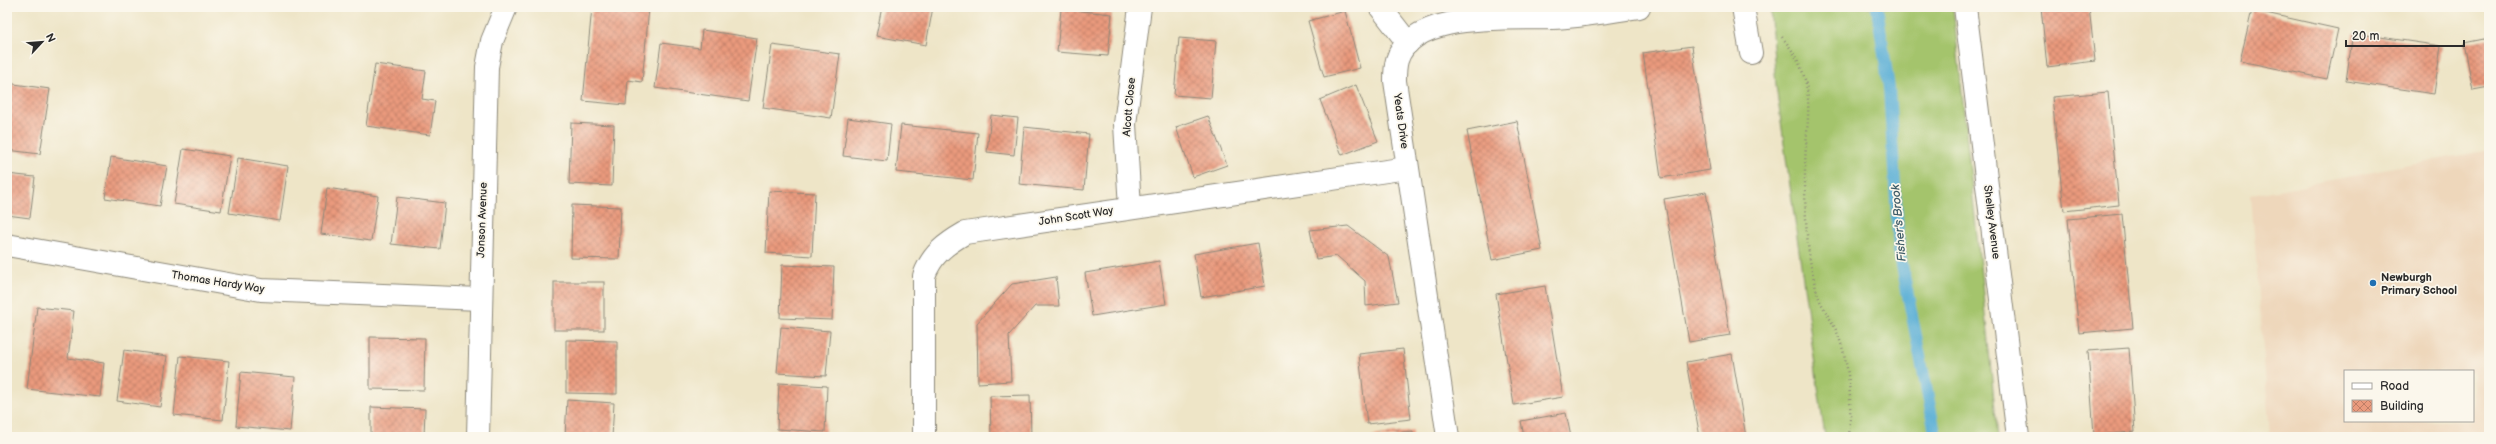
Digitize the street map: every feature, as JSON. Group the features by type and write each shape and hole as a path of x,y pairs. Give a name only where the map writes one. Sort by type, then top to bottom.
{"street":[{"name":"Jonson Avenue","path":"478,437 480,299 487,66 492,42 506,7"},
{"name":"Alcott Close","path":"1130,208 1125,124 1140,7"},
{"path":"1380,7 1408,43"},
{"name":"Yeats Drive","path":"1448,437 1395,82 1397,60 1408,43 1425,31 1448,24 1500,18 1554,18 1640,7"},
{"path":"1743,7 1751,53"},
{"name":"Shelley Avenue","path":"1965,7 2018,437"},
{"name":"John Scott Way","path":"924,437 924,276 930,261 950,242 965,233 1407,168"},
{"name":"Thomas Hardy Way","path":"7,244 261,290 480,299"}],"path":[{"path":"1747,32 1767,30 1780,34 1796,54 1806,74 1810,105 1805,171 1809,247 1817,293 1836,331 1851,391 1849,437"}],"shaded area":[{"name":"Newburgh Primary School","path":"2489,150 2489,437 2270,437 2251,195"}],"green space":[{"path":"1770,7 1953,7 1998,437 1825,437 1776,86"}],"building":[{"path":"592,7 649,8 642,82 628,80 626,105 583,101"},
{"path":"882,7 933,7 926,45 876,36"},
{"path":"2041,7 2089,7 2095,61 2047,67"},
{"path":"1061,9 1112,14 1108,56 1057,52"},
{"path":"2252,10 2338,29 2327,79 2240,61"},
{"path":"1345,11 1360,68 1324,77 1308,21"},
{"path":"702,30 757,38 748,101 655,88 661,43 700,48"},
{"path":"2353,33 2441,46 2434,94 2346,81"},
{"path":"1179,38 1216,41 1211,98 1174,95"},
{"path":"2489,38 2489,87 2473,90 2464,43"},
{"path":"772,45 840,54 831,118 763,108"},
{"path":"1692,46 1710,170 1661,178 1643,53"},
{"path":"375,64 426,71 422,99 435,101 430,135 366,126"},
{"path":"7,83 50,89 40,154 7,150"},
{"path":"1356,85 1378,141 1342,155 1320,100"},
{"path":"2108,92 2119,205 2064,211 2052,97"},
{"path":"991,115 1018,118 1014,155 987,152"},
{"path":"1208,116 1227,165 1193,177 1176,127"},
{"path":"848,118 891,124 887,161 843,156"},
{"path":"1517,121 1542,250 1492,260 1467,131"},
{"path":"571,123 614,125 612,186 569,184"},
{"path":"901,125 978,133 973,180 896,172"},
{"path":"1024,127 1089,134 1084,190 1019,184"},
{"path":"183,149 230,156 221,211 174,204"},
{"path":"111,157 167,166 160,206 105,198"},
{"path":"238,158 288,166 280,221 229,213"},
{"path":"7,174 35,177 30,218 7,215"},
{"path":"327,188 378,196 371,241 321,234"},
{"path":"769,191 815,193 812,256 766,253"},
{"path":"1706,192 1730,335 1689,342 1664,199"},
{"path":"397,197 445,203 440,249 391,244"},
{"path":"572,205 621,207 619,259 571,258"},
{"path":"2122,214 2133,328 2079,333 2068,219"},
{"path":"1348,226 1389,257 1398,302 1366,306 1365,281 1337,256 1316,259 1310,230"},
{"path":"1258,243 1265,286 1201,297 1194,254"},
{"path":"1159,261 1166,304 1092,316 1085,273"},
{"path":"782,265 834,267 832,320 780,318"},
{"path":"1056,277 1059,306 1035,306 1009,335 1011,381 978,383 977,323 1012,284"},
{"path":"554,282 604,282 604,330 554,330"},
{"path":"1545,286 1563,397 1514,405 1496,294"},
{"path":"37,307 74,311 68,358 104,363 100,397 27,389"},
{"path":"781,327 830,331 826,376 777,373"},
{"path":"370,337 425,338 424,390 370,389"},
{"path":"566,340 617,341 617,394 566,393"},
{"path":"2129,348 2135,432 2094,435 2088,351"},
{"path":"1403,349 1411,419 1367,424 1359,354"},
{"path":"124,350 167,356 160,407 117,401"},
{"path":"1732,354 1746,437 1700,437 1686,362"},
{"path":"180,356 229,361 223,420 174,415"},
{"path":"241,372 295,377 290,431 236,426"},
{"path":"779,383 827,386 825,432 777,429"},
{"path":"1030,395 1031,437 991,437 990,396"},
{"path":"567,400 614,403 612,437 565,437"},
{"path":"371,407 425,409 424,437 371,437"},
{"path":"1566,413 1571,437 1524,437 1521,421"},
{"path":"1413,431 1413,437 1371,437 1371,436"}],"waterway":[{"name":"Fisher's Brook","path":"1877,7 1889,88 1899,250 1936,437"}],"place":[{"name":"Newburgh Primary School","path":"2373,283"}]}
